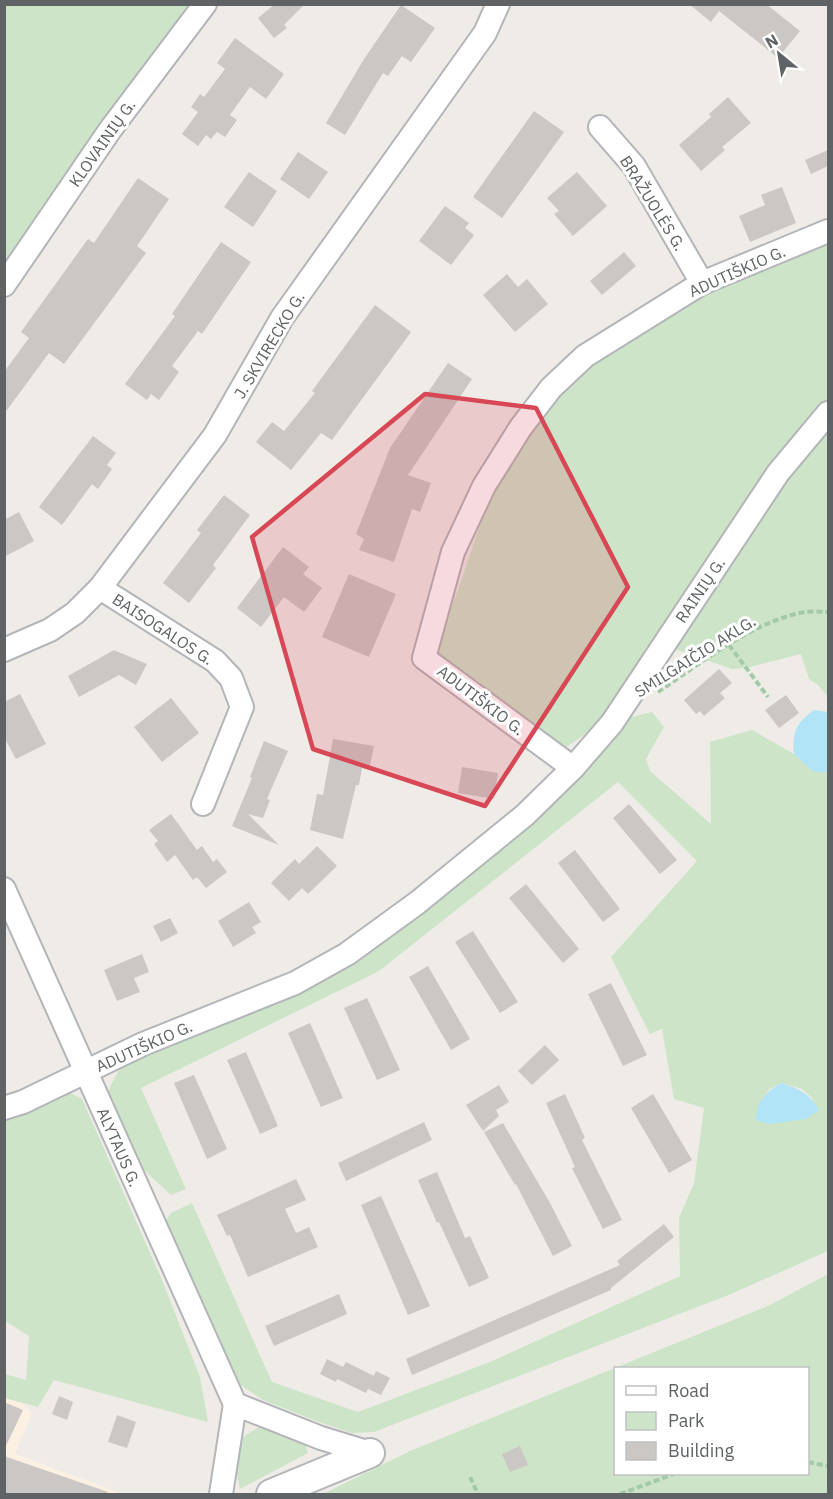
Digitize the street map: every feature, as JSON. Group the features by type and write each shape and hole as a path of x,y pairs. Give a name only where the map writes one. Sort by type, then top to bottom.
{"street":[{"name":"KLOVAINIŲ G.","path":"4,285 110,130 205,4"},
{"name":"J. SKVIRECKO G.","path":"4,650 50,630 75,613 100,588 215,435 282,318 485,33 498,4"},
{"name":"BRAŽUOLĖS G.","path":"600,127 634,166 702,282"},
{"name":"ADUTIŠKIO G.","path":"4,1108 24,1102 143,1044 295,983 347,954 417,903 525,815 573,768 424,658 453,552 484,486 520,427 551,388 585,356 702,282 828,231"},
{"name":"RAINIŲ G.","path":"573,768 612,723 778,473 828,413"},
{"name":"BAISOGALOS G.","path":"100,588 215,661 231,678 242,707 203,804"},
{"name":"ALYTAUS G.","path":"4,889 235,1404"},
{"path":"221,1494 235,1404 321,1438 370,1453"},
{"path":"271,1494 370,1453"}],"path":[{"name":"SMILGAIČIO AKLG.","path":"651,697 729,645 774,621 805,612 828,612"},
{"path":"729,645 768,697"},
{"path":"809,1462 828,1466"},
{"path":"620,1494 669,1475"},
{"path":"470,1477 478,1494"}],"highlighted area":[{"path":"425,394 536,408 628,587 485,806 313,749 252,537"}],"shaded area":[{"path":"4,1398 23,1404 32,1413 15,1454 123,1494 5,1494"}],"green space":[{"path":"5,5 195,5 5,273"},
{"path":"828,239 828,697 818,685 809,679 801,654 746,668 732,669 663,645 624,706 564,749 439,661 434,650 458,590 488,501 544,414 587,366 705,293"},
{"path":"652,712 664,727 646,759 650,771 711,824 710,742 752,730 794,754 814,772 828,772 828,1251 731,1294 374,1432 352,1433 263,1400 236,1382 165,1222 171,1213 192,1203 272,1382 358,1412 490,1362 680,1276 679,1218 694,1183 704,1108 674,1099 662,1029 650,1034 611,957 697,861 618,782 379,971 141,1088 186,1189 171,1195 133,1160 109,1104 109,1089 121,1066 310,986 533,823 631,717","holes":["781,1083 802,1089 813,1099 786,1121 769,1124 762,1099 770,1089"]},
{"path":"70,1093 82,1099 162,1280 200,1377 208,1422 54,1380 38,1407 5,1398 5,1374 26,1380 29,1336 5,1321 4,1114"},
{"path":"828,1274 828,1494 323,1494 410,1451 614,1368 614,1475 809,1475 809,1367 617,1367 770,1305"},
{"path":"261,1426 305,1444 308,1453 240,1489 231,1448 238,1440"}],"water":[{"path":"814,710 828,712 828,772 814,772 794,754 796,729"},
{"path":"781,1083 803,1092 819,1110 806,1119 769,1124 756,1120 756,1114 763,1098"}],"building":[{"path":"275,4 305,4 284,25 287,28 274,38 258,18"},
{"path":"689,4 766,4 800,31 778,58 719,11 711,22"},
{"path":"401,5 435,28 411,62 402,56 388,76 383,73 345,135 326,123 364,59"},
{"path":"235,38 284,74 266,99 250,87 230,115 237,120 225,137 217,132 211,139 206,135 198,146 182,134 198,112 191,107 200,94 204,97 225,69 217,63"},
{"path":"728,97 751,123 722,147 725,150 701,171 679,145 711,117 709,114"},
{"path":"534,111 564,132 502,218 473,197"},
{"path":"828,150 828,166 811,174 805,160"},
{"path":"298,152 328,172 309,199 280,179"},
{"path":"249,172 277,191 253,227 224,207"},
{"path":"577,172 607,206 573,236 554,214 559,211 547,198"},
{"path":"138,178 169,199 137,246 146,253 64,364 49,353 4,414 4,372 29,338 21,332 88,239 94,243"},
{"path":"782,187 796,223 750,242 739,216 765,205 761,195"},
{"path":"445,206 469,223 465,228 474,235 451,265 419,241"},
{"path":"221,242 251,262 202,334 198,331 172,366 179,372 159,400 151,394 147,400 125,384 175,316 172,314"},
{"path":"624,252 636,266 602,295 590,281"},
{"path":"507,274 518,287 527,279 548,304 515,332 483,295"},
{"path":"375,305 411,332 332,440 321,433 291,470 256,442 272,422 284,431 315,393 312,391"},
{"path":"448,363 472,379 408,475 431,483 420,512 412,509 394,562 359,550 364,539 356,534 390,448"},
{"path":"93,436 116,453 107,465 112,469 98,489 92,484 62,525 39,507"},
{"path":"224,495 250,515 213,565 216,568 189,603 163,583 201,533 197,530"},
{"path":"19,512 34,541 4,557 4,520"},
{"path":"283,547 309,567 303,574 322,588 304,612 284,597 261,627 237,608"},
{"path":"349,574 396,594 369,657 322,637"},
{"path":"114,650 147,664 136,685 119,675 79,697 68,676"},
{"path":"719,669 732,683 720,693 725,698 704,716 700,711 696,714 684,700"},
{"path":"20,694 46,744 16,759 4,737 4,702"},
{"path":"786,695 799,713 779,728 765,710"},
{"path":"171,698 199,733 162,762 134,727"},
{"path":"333,739 374,746 369,770 362,768 359,785 356,785 343,839 310,830 317,794 323,795"},
{"path":"264,741 288,751 267,799 270,800 263,818 248,814 279,845 232,826 252,778 250,777"},
{"path":"462,767 498,773 494,799 458,793"},
{"path":"629,804 677,860 660,874 613,818"},
{"path":"171,814 197,850 202,846 213,862 217,859 227,872 206,888 197,877 193,880 175,855 167,862 154,844 158,841 149,830"},
{"path":"317,846 337,866 308,894 302,888 289,901 271,883 295,859 299,864"},
{"path":"575,850 620,909 603,922 558,863"},
{"path":"526,884 579,949 563,963 509,898"},
{"path":"249,902 261,922 252,927 256,933 233,947 218,921"},
{"path":"170,918 178,933 161,942 153,926"},
{"path":"473,931 518,1002 500,1013 455,942"},
{"path":"142,954 149,972 134,978 140,992 117,1001 104,970"},
{"path":"428,966 470,1039 451,1050 409,977"},
{"path":"611,983 647,1055 623,1066 588,994"},
{"path":"367,998 400,1070 377,1080 344,1008"},
{"path":"310,1023 343,1098 321,1107 288,1033"},
{"path":"545,1045 559,1060 532,1085 518,1071"},
{"path":"246,1052 278,1126 260,1134 227,1060"},
{"path":"194,1075 227,1149 207,1159 174,1083"},
{"path":"499,1085 509,1102 496,1110 499,1116 483,1131 466,1105"},
{"path":"565,1094 585,1138 582,1140 622,1220 603,1229 572,1168 575,1167 546,1103"},
{"path":"653,1094 692,1160 669,1173 631,1108"},
{"path":"424,1122 432,1140 346,1181 338,1163"},
{"path":"503,1123 550,1203 572,1246 553,1256 516,1184 484,1132"},
{"path":"437,1172 465,1238 470,1236 489,1278 469,1287 418,1180"},
{"path":"296,1179 306,1200 285,1209 296,1233 309,1227 318,1247 248,1277 230,1235 227,1236 217,1215"},
{"path":"381,1196 430,1306 408,1315 361,1205"},
{"path":"664,1224 674,1237 611,1290 412,1375 406,1359 620,1265 617,1261"},
{"path":"339,1294 347,1314 274,1346 265,1326"},
{"path":"327,1359 343,1367 346,1362 374,1376 366,1393 337,1379 336,1382 320,1374"},
{"path":"376,1371 390,1378 381,1395 368,1389"},
{"path":"59,1396 73,1402 67,1420 52,1414"},
{"path":"4,1402 23,1410 4,1450"},
{"path":"117,1415 136,1422 127,1448 108,1442"},
{"path":"520,1446 528,1465 510,1472 502,1454"},
{"path":"4,1456 108,1492 107,1494 4,1494"}]}
